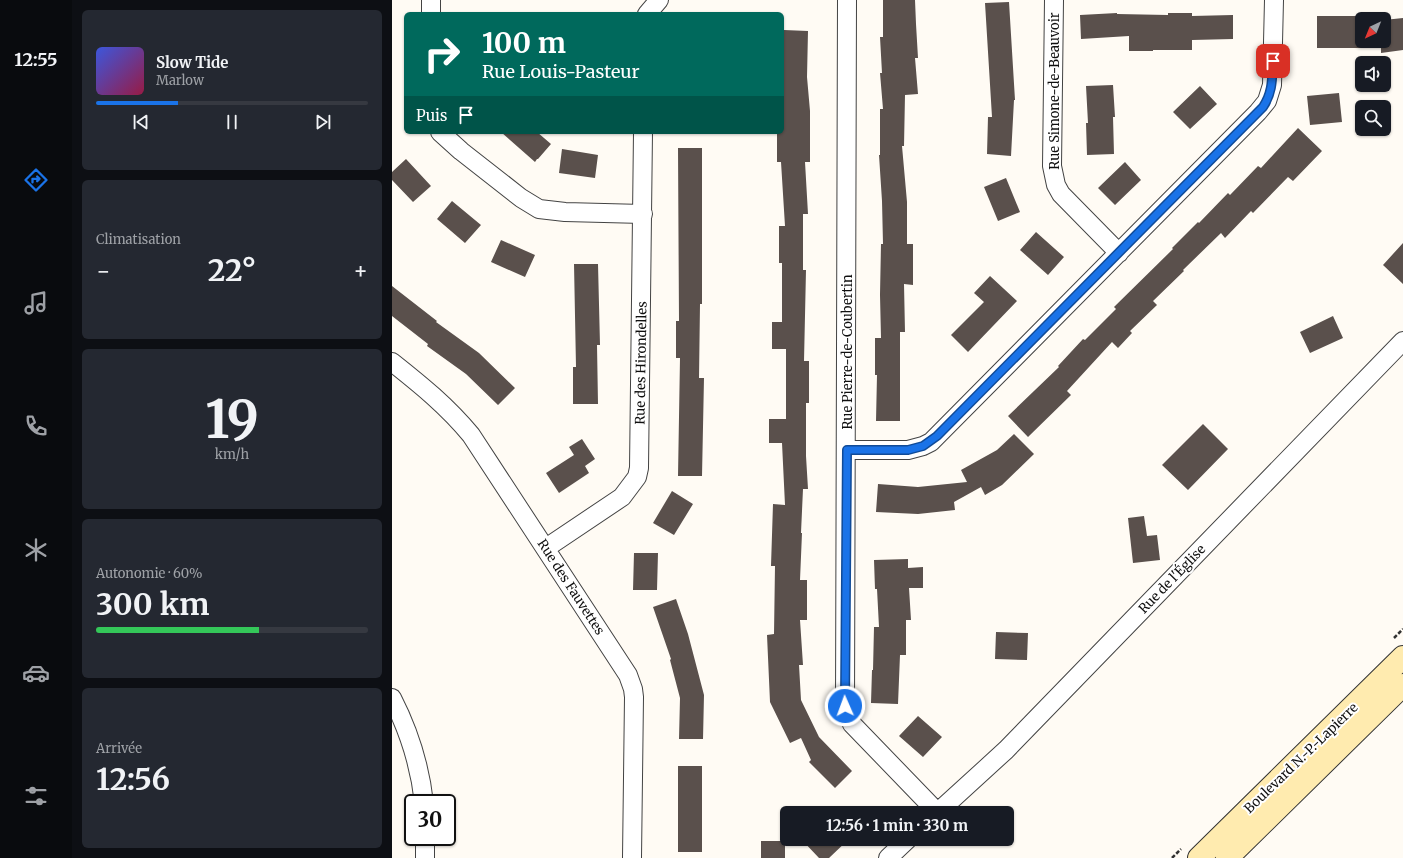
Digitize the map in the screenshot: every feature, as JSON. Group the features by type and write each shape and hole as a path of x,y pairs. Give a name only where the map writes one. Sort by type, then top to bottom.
{"street":[{"path":"431,0 431,12"},
{"path":"649,12 659,0"},
{"name":"Rue Pierre-de-Coubertin","path":"847,0 847,450 845,687 847,711 852,724 930,806"},
{"name":"Rue Simone-de-Beauvoir","path":"1054,0 1053,176 1056,185 1065,199 1119,253"},
{"path":"847,450 908,450 919,448 931,442 1258,112 1267,101 1272,84 1274,0"},
{"path":"442,134 461,151 521,198 539,209 565,212 643,214"},
{"name":"Rue des Hirondelles","path":"546,548 622,497 634,482 639,468 643,134"},
{"name":"Rue de l'Église","path":"945,806 1011,744 1403,341"},
{"name":"Rue des Fauvettes","path":"395,370 440,402 462,424 546,548 631,681 634,707 632,858"},
{"name":"Boulevard N.-P.-Lapierre","path":"1199,858 1403,657"},
{"name":"Boulevard N.-P.-Lapierre","path":"1227,858 1403,685"},
{"path":"392,698 405,726 416,758 423,794"},
{"path":"425,846 425,858"},
{"path":"888,858 901,846"}],"building":[{"path":"883,0 915,0 918,58 915,58 918,94 905,95 904,146 902,146 907,202 907,244 913,244 913,285 904,284 905,332 900,332 900,421 876,421 877,375 875,375 875,338 881,338 881,244 883,244 879,155 880,109 883,109 880,73 882,73 880,37 883,37"},
{"path":"1009,2 1015,100 1011,156 987,154 988,117 992,117 985,3"},
{"path":"1117,13 1168,15 1168,13 1192,13 1192,16 1233,15 1233,39 1192,40 1192,50 1129,51 1129,36 1081,39 1080,15"},
{"path":"1317,16 1355,16 1355,48 1317,48"},
{"path":"1403,18 1403,50 1381,53 1381,48 1391,48 1391,19"},
{"path":"784,30 808,31 807,77 810,111 810,162 805,162 808,214 803,214 803,270 806,270 804,361 809,361 809,403 806,403 806,456 808,489 803,489 800,580 807,580 807,620 800,620 803,665 799,665 801,700 819,737 852,771 835,788 809,762 811,760 801,738 790,743 770,702 767,635 774,634 775,566 771,566 773,504 785,505 782,443 769,443 769,419 786,419 786,349 772,349 772,322 782,322 782,263 779,263 779,226 785,226 781,162 777,162 777,134 784,134"},
{"path":"1113,85 1115,117 1113,117 1114,154 1087,155 1086,123 1088,123 1086,86"},
{"path":"1200,86 1217,104 1190,129 1173,112"},
{"path":"1339,93 1342,122 1310,125 1307,96"},
{"path":"1298,128 1322,151 1293,181 1288,177 1253,213 1251,211 1225,238 1221,233 1153,301 1157,305 1130,331 1132,333 1118,348 1112,342 1067,391 1071,395 1028,437 1008,416 1059,367 1058,366 1083,339 1085,340 1116,309 1114,307 1198,222 1199,223 1228,193 1230,195 1258,166 1261,168"},
{"path":"503,134 539,134 551,144 535,162"},
{"path":"678,148 702,148 702,304 700,304 699,378 704,378 702,476 678,476 680,358 676,358 676,321 679,321"},
{"path":"562,149 598,155 595,178 559,173"},
{"path":"406,159 431,186 413,202 392,180 392,172"},
{"path":"1125,162 1141,180 1115,205 1098,188"},
{"path":"1006,178 1020,212 998,221 984,187"},
{"path":"452,201 481,225 465,243 437,219"},
{"path":"1036,232 1064,257 1048,275 1020,250"},
{"path":"501,240 535,255 525,277 491,262"},
{"path":"1403,243 1403,284 1383,265"},
{"path":"574,264 598,264 600,345 597,345 598,404 573,404 573,367 576,367"},
{"path":"990,276 1017,301 968,352 951,335 984,302 974,293"},
{"path":"392,286 437,321 436,322 479,353 515,388 498,405 466,374 427,346 428,344 392,316"},
{"path":"1333,316 1343,338 1310,353 1300,332"},
{"path":"1203,424 1228,449 1188,490 1162,465"},
{"path":"1014,434 1034,454 1002,485 985,495 981,487 954,502 955,510 918,514 876,512 878,484 918,487 967,482 961,470 997,450"},
{"path":"582,439 595,459 585,466 589,473 559,493 546,473 574,455 569,447"},
{"path":"672,491 693,504 674,535 653,523"},
{"path":"1144,516 1147,536 1157,535 1160,560 1133,563 1128,518"},
{"path":"634,553 658,553 657,590 633,590"},
{"path":"908,559 908,568 923,567 923,588 909,588 911,620 906,620 906,655 900,655 898,704 871,703 874,627 879,627 874,560"},
{"path":"676,599 688,634 704,695 703,739 679,739 680,698 671,659 653,607"},
{"path":"996,632 1028,633 1027,660 995,659"},
{"path":"918,716 942,737 923,757 899,736"},
{"path":"678,766 702,766 702,852 678,852"},
{"path":"761,841 780,841 780,846 785,846 785,858 761,858"},
{"path":"808,846 842,846 829,858 819,858"}],"route":[{"path":"845,706 847,450 908,450 916,449 931,442 1263,107 1270,94 1273,61"}]}
